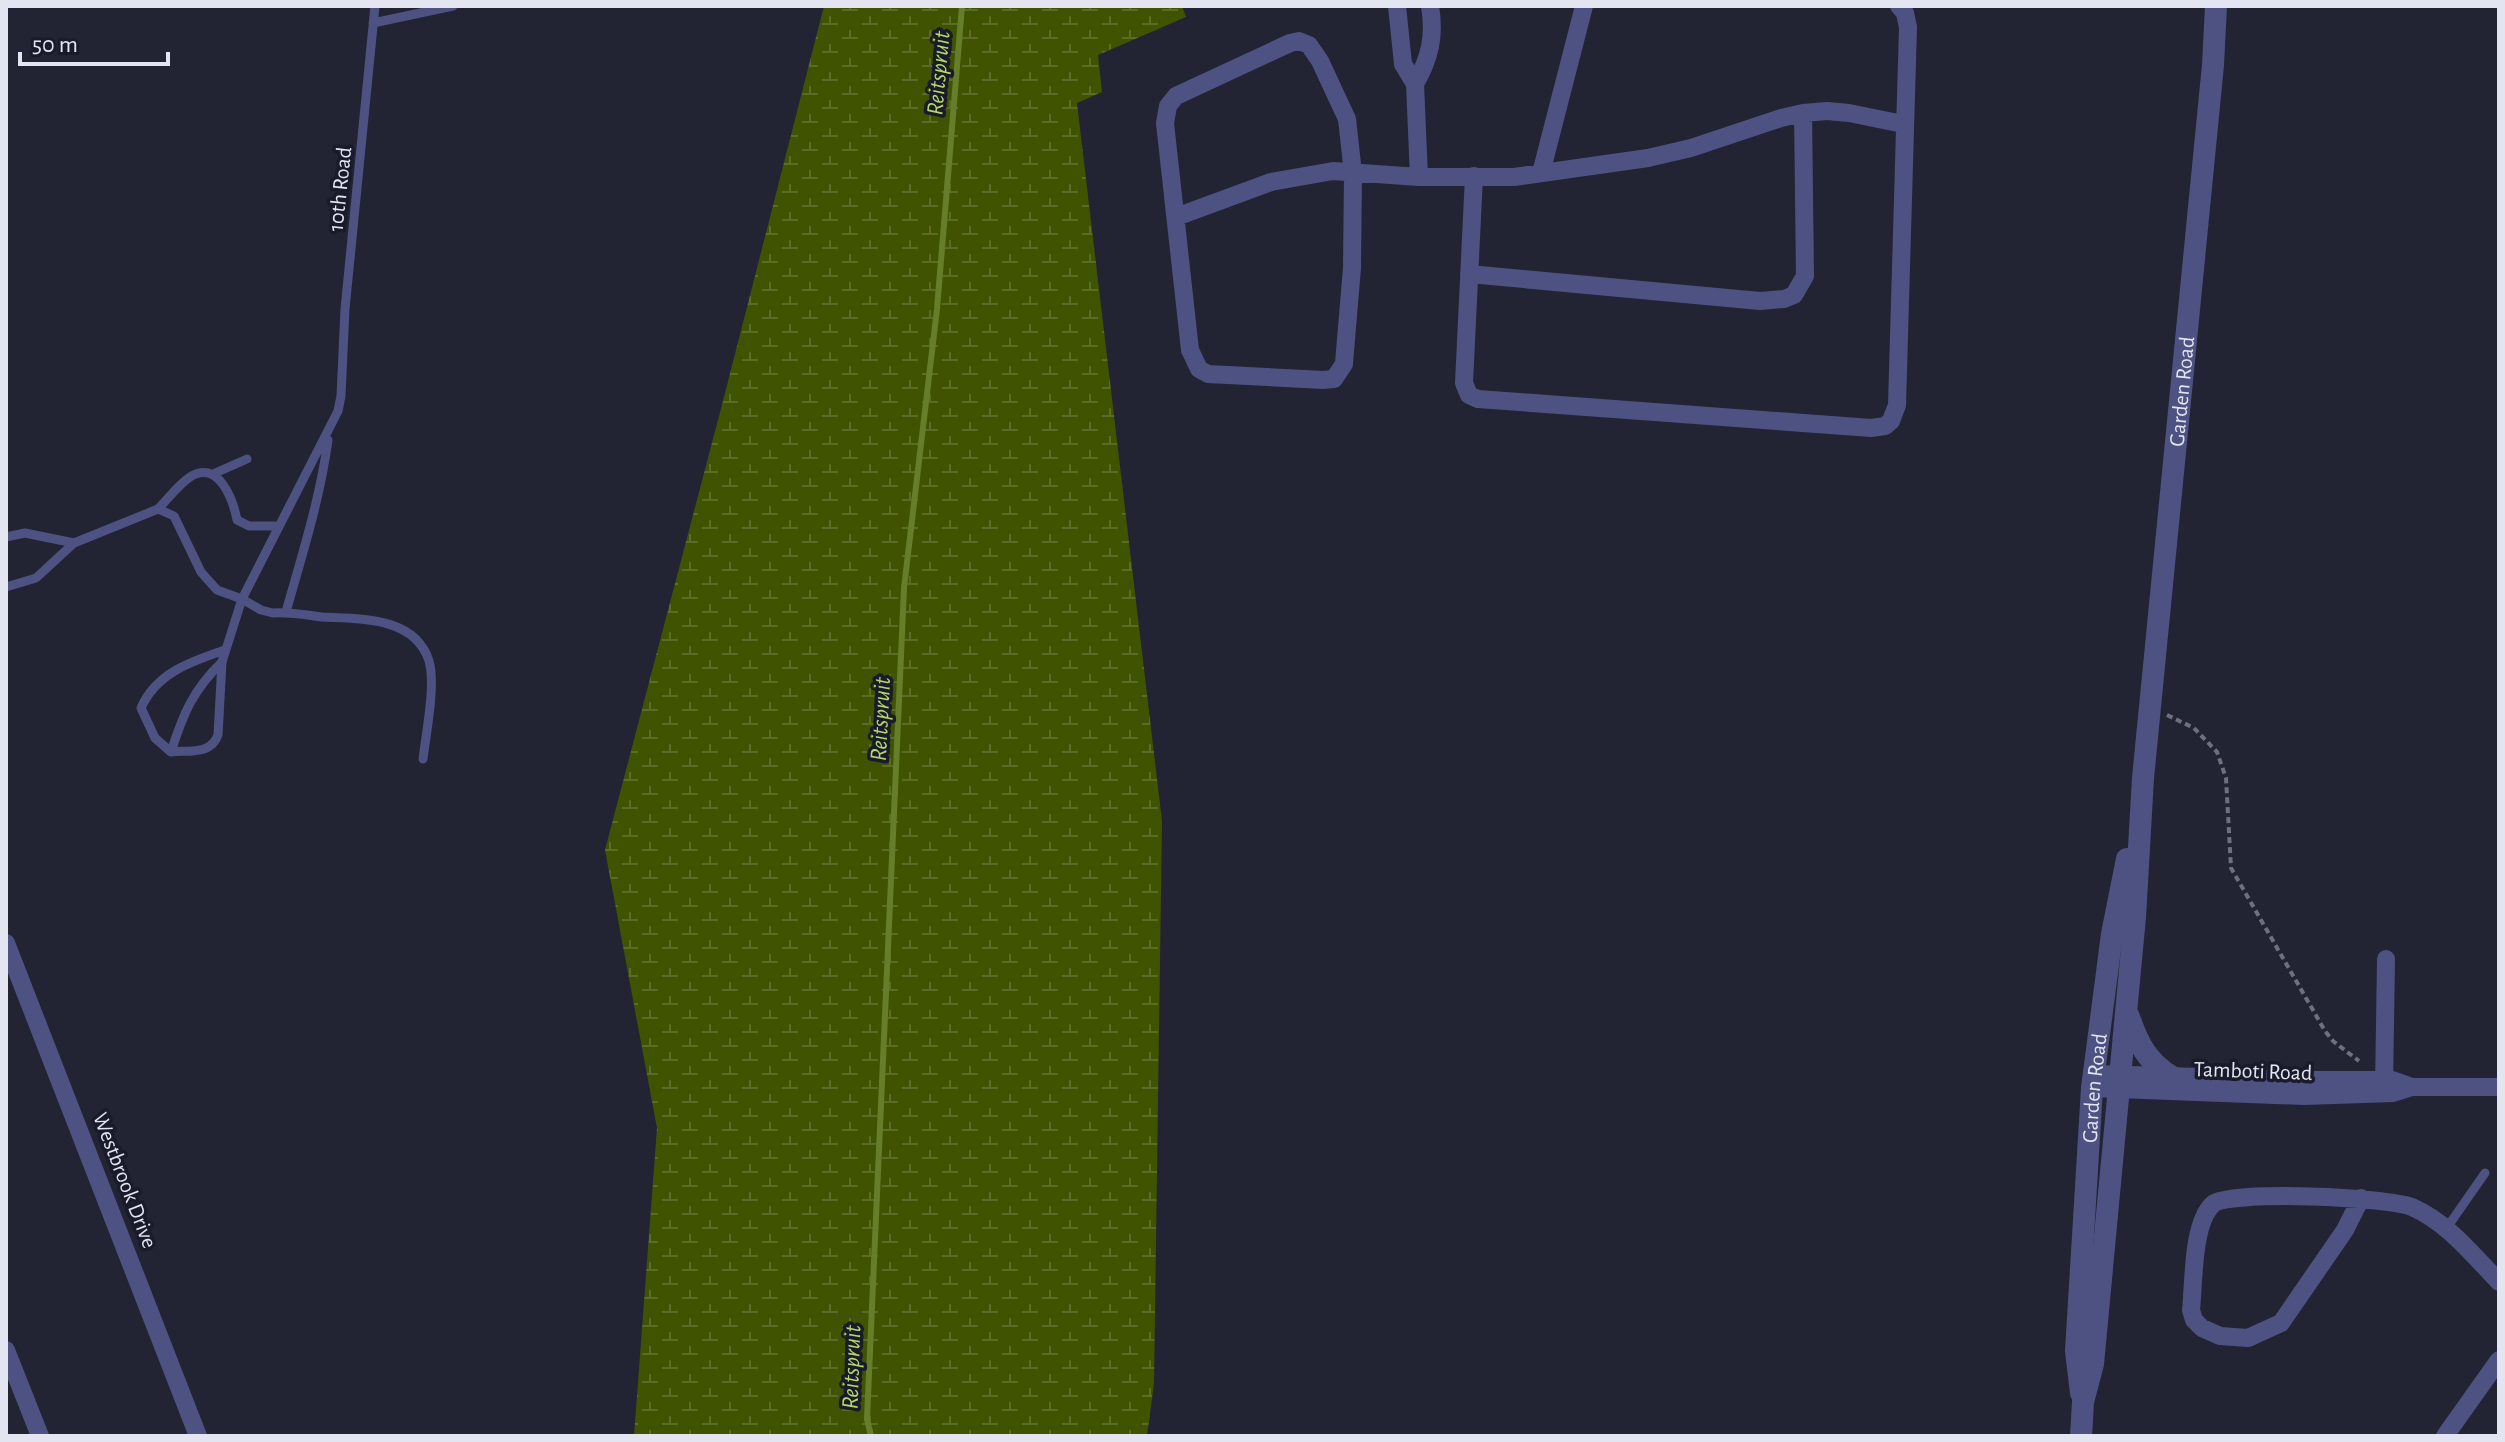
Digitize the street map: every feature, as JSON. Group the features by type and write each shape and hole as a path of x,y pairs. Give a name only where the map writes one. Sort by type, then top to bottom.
{"street":[{"path":"1397,6 1403,64 1415,84 1419,177"},
{"path":"1415,84 1431,47 1433,26 1430,6"},
{"path":"1541,173 1584,6"},
{"path":"1474,176 1464,383 1469,395 1478,399 1805,424 1885,426 1891,421 1897,405 1908,27 1905,13 1899,6"},
{"name":"Garden Road","path":"2083,1402 2093,1364 2135,917 2143,778 2213,65 2216,6"},
{"path":"1299,41 1309,45 1320,61 1347,119 1353,173 1352,268 1344,364 1334,379 1208,374 1199,369 1190,350 1165,123 1168,106 1176,96 1299,41"},
{"path":"1469,274 1760,301 1794,295 1805,276 1803,113"},
{"path":"1176,217 1271,182 1333,171 1419,177 1514,177 1648,158 1803,113 1849,113 1903,124"},
{"name":"Garden Road","path":"2081,1436 2083,1402 2076,1351 2093,1081 2112,934 2143,778"},
{"name":"Westbrook Drive","path":"6,943 198,1436"},
{"path":"2384,1080 2386,959"},
{"path":"2126,1008 2136,1039 2145,1054 2153,1064 2172,1077"},
{"name":"Tamboti Road","path":"2119,1082 2172,1077 2392,1080 2412,1087 2499,1087"},
{"name":"Tamboti Road","path":"2093,1081 2304,1096 2384,1080"},
{"path":"2361,1198 2345,1230 2281,1323 2248,1338 2220,1336 2202,1328 2194,1320 2191,1310 2199,1227 2213,1204 2219,1200 2241,1197 2361,1198 2409,1206 2434,1219 2460,1240 2499,1282"},
{"path":"6,1350 40,1436"},
{"path":"2445,1436 2499,1360"}],"lane":[{"name":"10th Road","path":"328,433 338,411 342,375 345,309 375,6"},
{"path":"373,23 453,6"},
{"path":"225,650 193,661 147,692 141,708 155,738 171,752 206,749 215,745 222,662 242,599 328,433"},
{"path":"286,612 323,475 328,433"},
{"path":"6,587 36,578 74,543 158,509 187,479 200,472 213,474 247,459"},
{"path":"213,474 223,483 235,506 237,520 249,526 278,526"},
{"path":"158,509 174,516 201,572 217,590 273,613 386,622 406,632 419,644 428,659 431,677 423,759"},
{"path":"6,537 25,533 74,543"},
{"path":"171,752 192,697 222,662"},
{"path":"2446,1229 2485,1173"}],"path":[{"path":"2150,710 2187,723 2217,752 2226,778 2230,860 2237,881 2325,1031 2333,1041 2384,1080"}],"green space":[{"name":"Reitspruit","path":"824,6 1182,6 1186,17 1098,55 1102,92 1077,103 1162,821 1154,1383 1147,1436 634,1436 657,1128 605,850"}],"waterway":[{"name":"Reitspruit","path":"871,1436 867,1419 904,588 937,309 962,6"}]}
